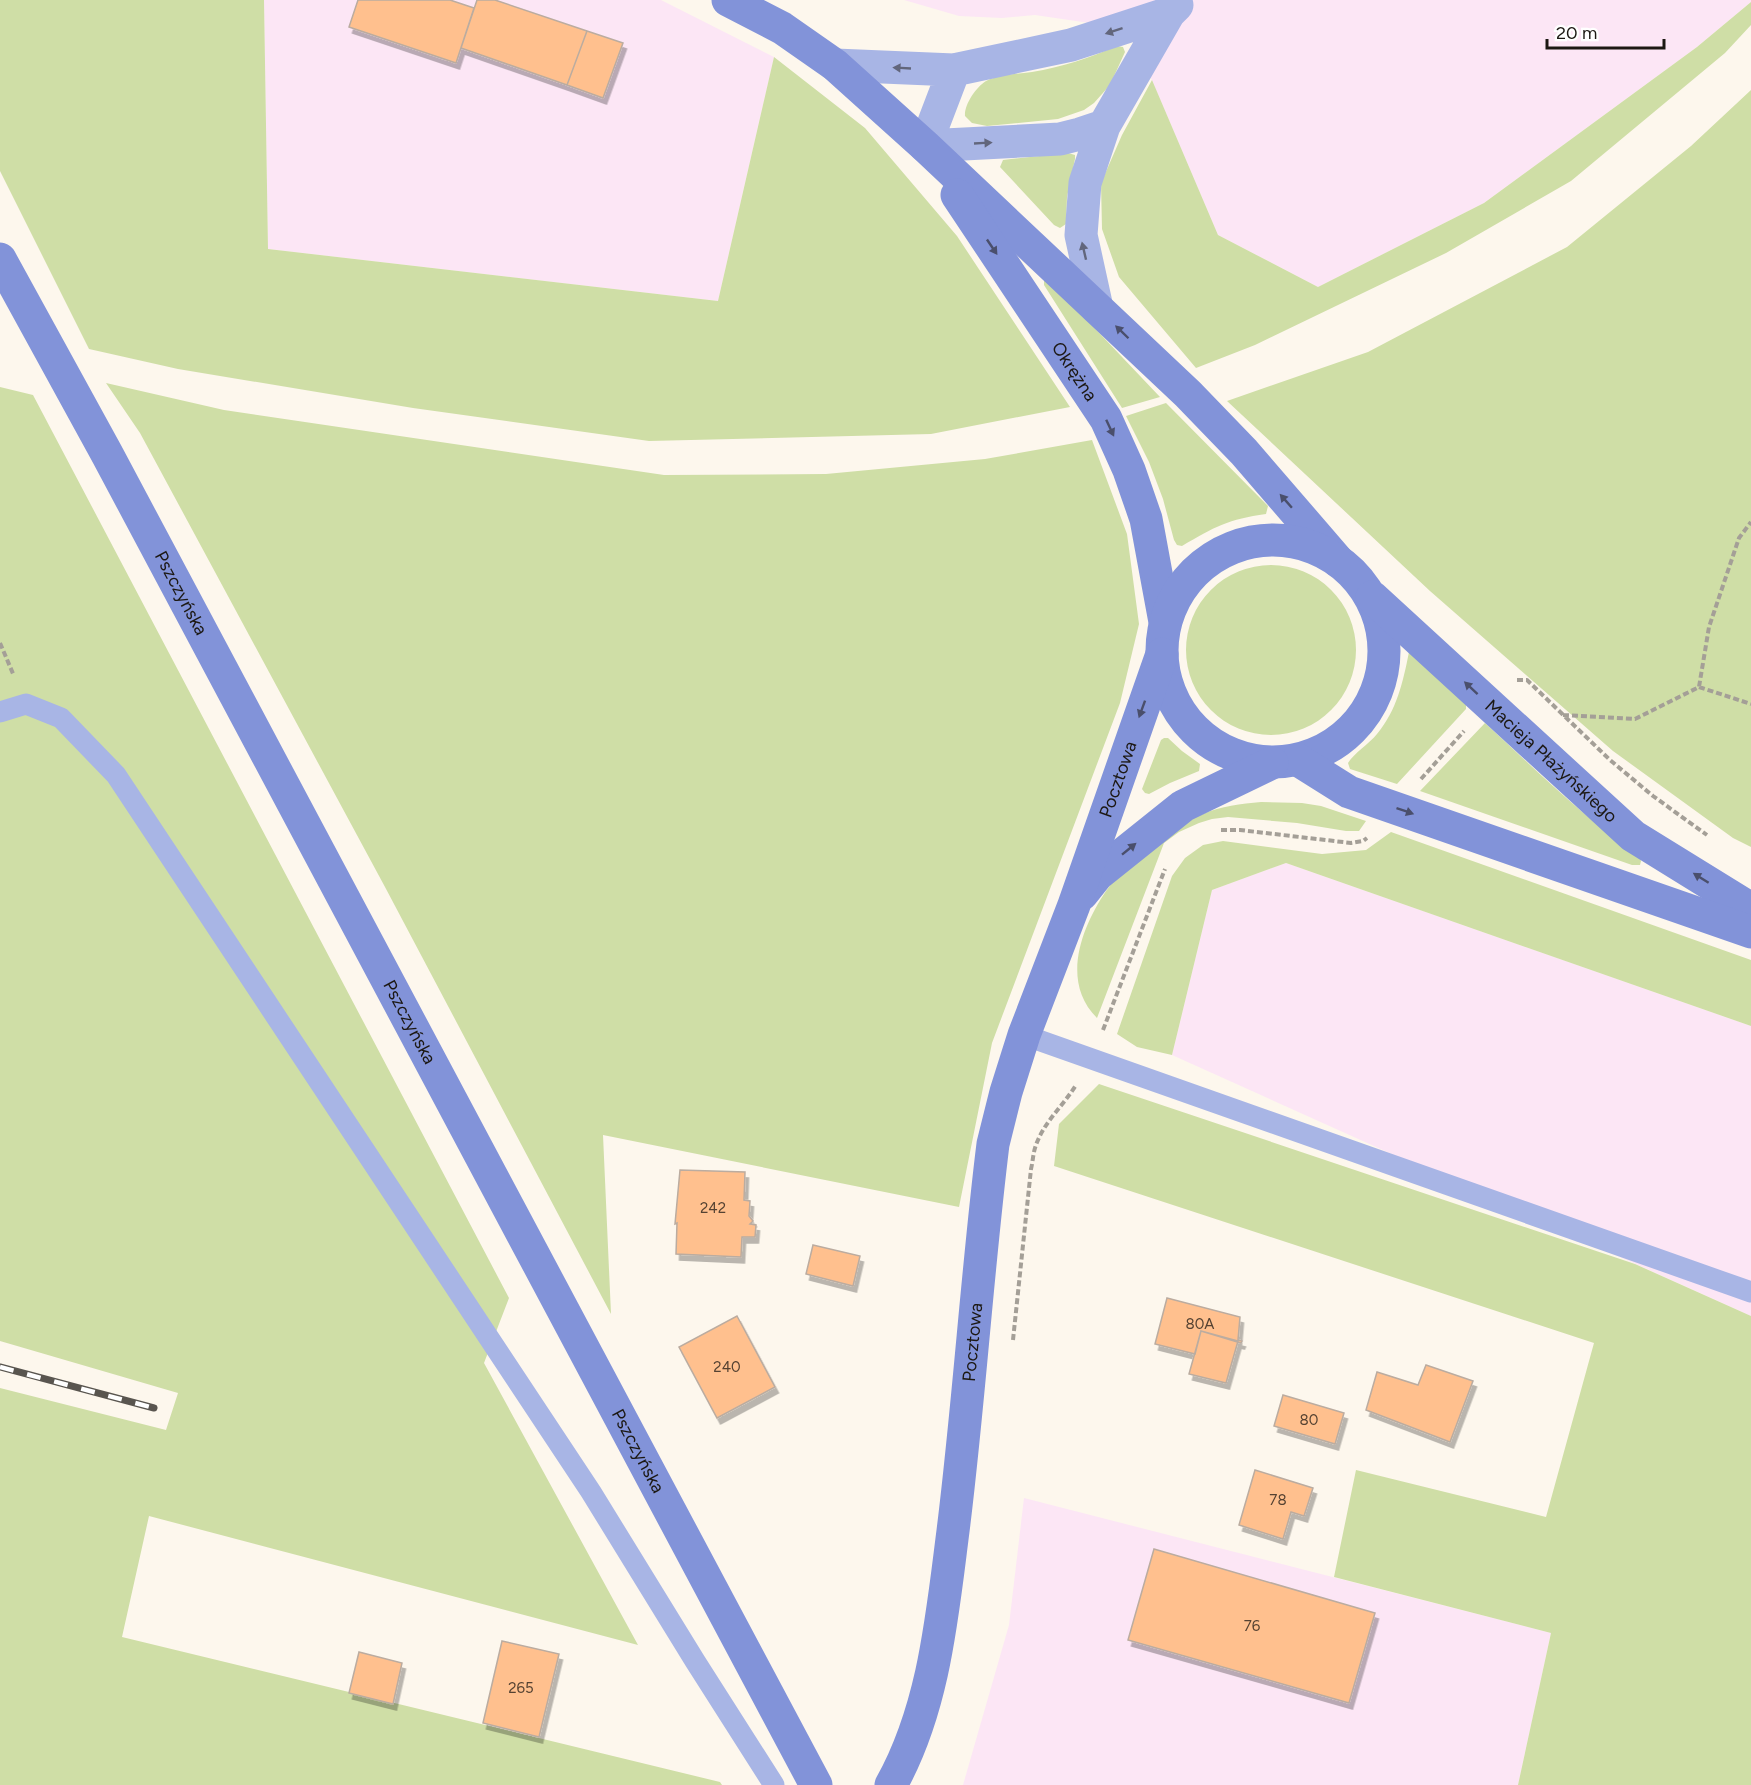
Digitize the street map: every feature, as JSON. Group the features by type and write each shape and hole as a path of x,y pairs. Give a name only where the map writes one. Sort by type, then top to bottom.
{"street":[{"name":"Okrężna","path":"728,0 782,28 836,65 925,146 1188,394 1244,452 1338,561"},
{"path":"836,65 954,70 1071,45 1175,7"},
{"path":"1097,308 1081,235 1085,183 1104,126 1175,7"},
{"path":"954,70 925,146 1060,139 1104,126"},
{"name":"Okrężna","path":"925,146 1106,419 1129,470 1146,519 1164,638 1168,687 1183,718 1208,741 1238,757 1285,761"},
{"name":"Pszczyńska","path":"0,259 107,454 816,1785"},
{"name":"Pocztowa","path":"891,1785 910,1747 930,1682 938,1643 958,1494 993,1144 1024,1035 1074,905 1180,590 1204,564 1235,546 1270,540 1305,545 1338,561"},
{"path":"1338,561 1354,575 1368,593"},
{"name":"Pocztowa","path":"1074,905 1098,874 1183,806 1285,761 1331,747 1358,724 1376,695 1384,660 1382,625 1368,593"},
{"name":"Macieja Płażyńskiego","path":"1368,593 1633,836 1751,909"},
{"path":"1285,761 1349,792 1751,932"}],"lane":[{"path":"0,712 26,704 61,718 116,775 591,1492 694,1661 774,1785"},
{"path":"1024,1035 1751,1292"}],"path":[{"path":"1699,687 1709,627 1739,538 1751,522"},
{"path":"1216,830 1240,830 1352,843 1363,841 1371,835 1510,680 1527,680 1610,760 1653,796 1715,840"},
{"path":"1562,715 1635,719 1699,687 1751,704"},
{"path":"1012,1347 1035,1146 1050,1119 1068,1098 1104,1028 1166,867"}],"shaded area":[{"path":"264,0 661,0 774,57 718,301 268,249"},
{"path":"904,0 1751,0 1751,2 1697,47 1484,203 1318,287 1218,235 1130,29 1035,15 1002,18 959,16"},
{"path":"1286,863 1751,1026 1751,1316 1172,1055 1212,890"},
{"path":"1024,1498 1551,1633 1518,1785 963,1785 1009,1625"}],"green space":[{"path":"0,0 264,0 268,249 718,301 774,57 865,128 957,236 1070,407 931,434 649,441 413,408 178,369 89,349 0,171"},
{"path":"1751,2 1751,25 1725,53 1571,181 1446,253 1255,345 1196,368 1119,277 1102,229 1101,183 1122,135 1152,80 1218,235 1318,287 1484,203 1697,47"},
{"path":"1117,46 1123,47 1125,52 1110,85 1094,103 1084,110 1058,119 987,126 972,123 965,116 971,97 986,81 1065,65"},
{"path":"1751,90 1751,847 1733,838 1613,751 1430,591 1227,401 1368,352 1567,247 1691,146"},
{"path":"1068,153 1075,155 1075,159 1067,197 1066,224 1060,228 1054,225 1000,167 1003,160"},
{"path":"1044,278 1048,279 1160,397 1122,408 1044,285"},
{"path":"106,383 224,410 664,475 826,474 985,459 1092,440 1127,534 1139,624 1120,703 992,1043 959,1207 603,1135 611,1314 385,887 140,433"},
{"path":"0,387 33,395 509,1298 484,1363 638,1645 149,1516 122,1637 720,1782 722,1785 0,1785 0,1388 166,1430 178,1393 0,1341"},
{"path":"1166,403 1268,506 1266,514 1232,521 1182,546 1177,545 1149,462 1126,416"},
{"path":"1271,565 1288,566 1304,571 1331,590 1350,617 1355,633 1355,667 1350,683 1331,710 1304,729 1288,734 1271,735 1254,734 1238,729 1211,710 1192,683 1187,667 1186,650 1187,633 1192,617 1211,590 1238,571 1254,566"},
{"path":"1413,651 1466,705 1466,709 1397,784 1350,769 1348,763 1377,734 1390,715 1402,685 1409,652"},
{"path":"1485,723 1579,809 1639,856 1640,865 1632,865 1420,791"},
{"path":"1168,738 1200,764 1199,771 1149,794 1145,793 1142,789 1161,740"},
{"path":"1261,802 1321,806 1366,821 1359,831 1346,831 1297,823 1228,817 1212,819 1179,832 1164,843 1097,1018 1079,988 1077,971 1079,954 1089,921 1116,876 1133,859 1196,817 1224,807"},
{"path":"1391,832 1751,960 1751,1026 1286,863 1212,890 1172,1055 1137,1047 1117,1034 1172,876 1185,858 1203,845 1223,841 1322,854 1366,850"},
{"path":"1099,1084 1635,1264 1751,1316 1751,1785 1518,1785 1551,1633 1334,1577 1356,1470 1546,1517 1594,1343 1054,1166 1059,1124"}],"building":[{"path":"358,0 450,0 474,8 456,63 349,27"},
{"path":"477,0 495,0 587,31 567,85 461,48"},
{"path":"587,31 623,43 603,98 567,85"},
{"path":"680,1170 745,1172 744,1200 750,1201 749,1216 753,1221 750,1224 756,1225 755,1237 742,1237 741,1257 676,1254 677,1223 675,1224"},
{"path":"813,1245 860,1256 853,1286 806,1274"},
{"path":"1167,1298 1240,1317 1238,1340 1242,1341 1241,1343 1201,1331 1195,1354 1155,1344"},
{"path":"737,1316 775,1387 717,1418 679,1347"},
{"path":"1201,1331 1238,1341 1226,1383 1189,1374"},
{"path":"1426,1365 1473,1381 1450,1442 1366,1410 1377,1372 1418,1385"},
{"path":"1283,1395 1344,1413 1335,1444 1274,1426"},
{"path":"1255,1470 1313,1488 1304,1516 1291,1512 1283,1539 1239,1525"},
{"path":"1154,1549 1375,1613 1349,1703 1128,1640"},
{"path":"502,1641 559,1654 539,1737 483,1723"},
{"path":"359,1652 402,1663 393,1704 349,1693"}],"railway":[{"path":"0,1367 154,1408"}]}
